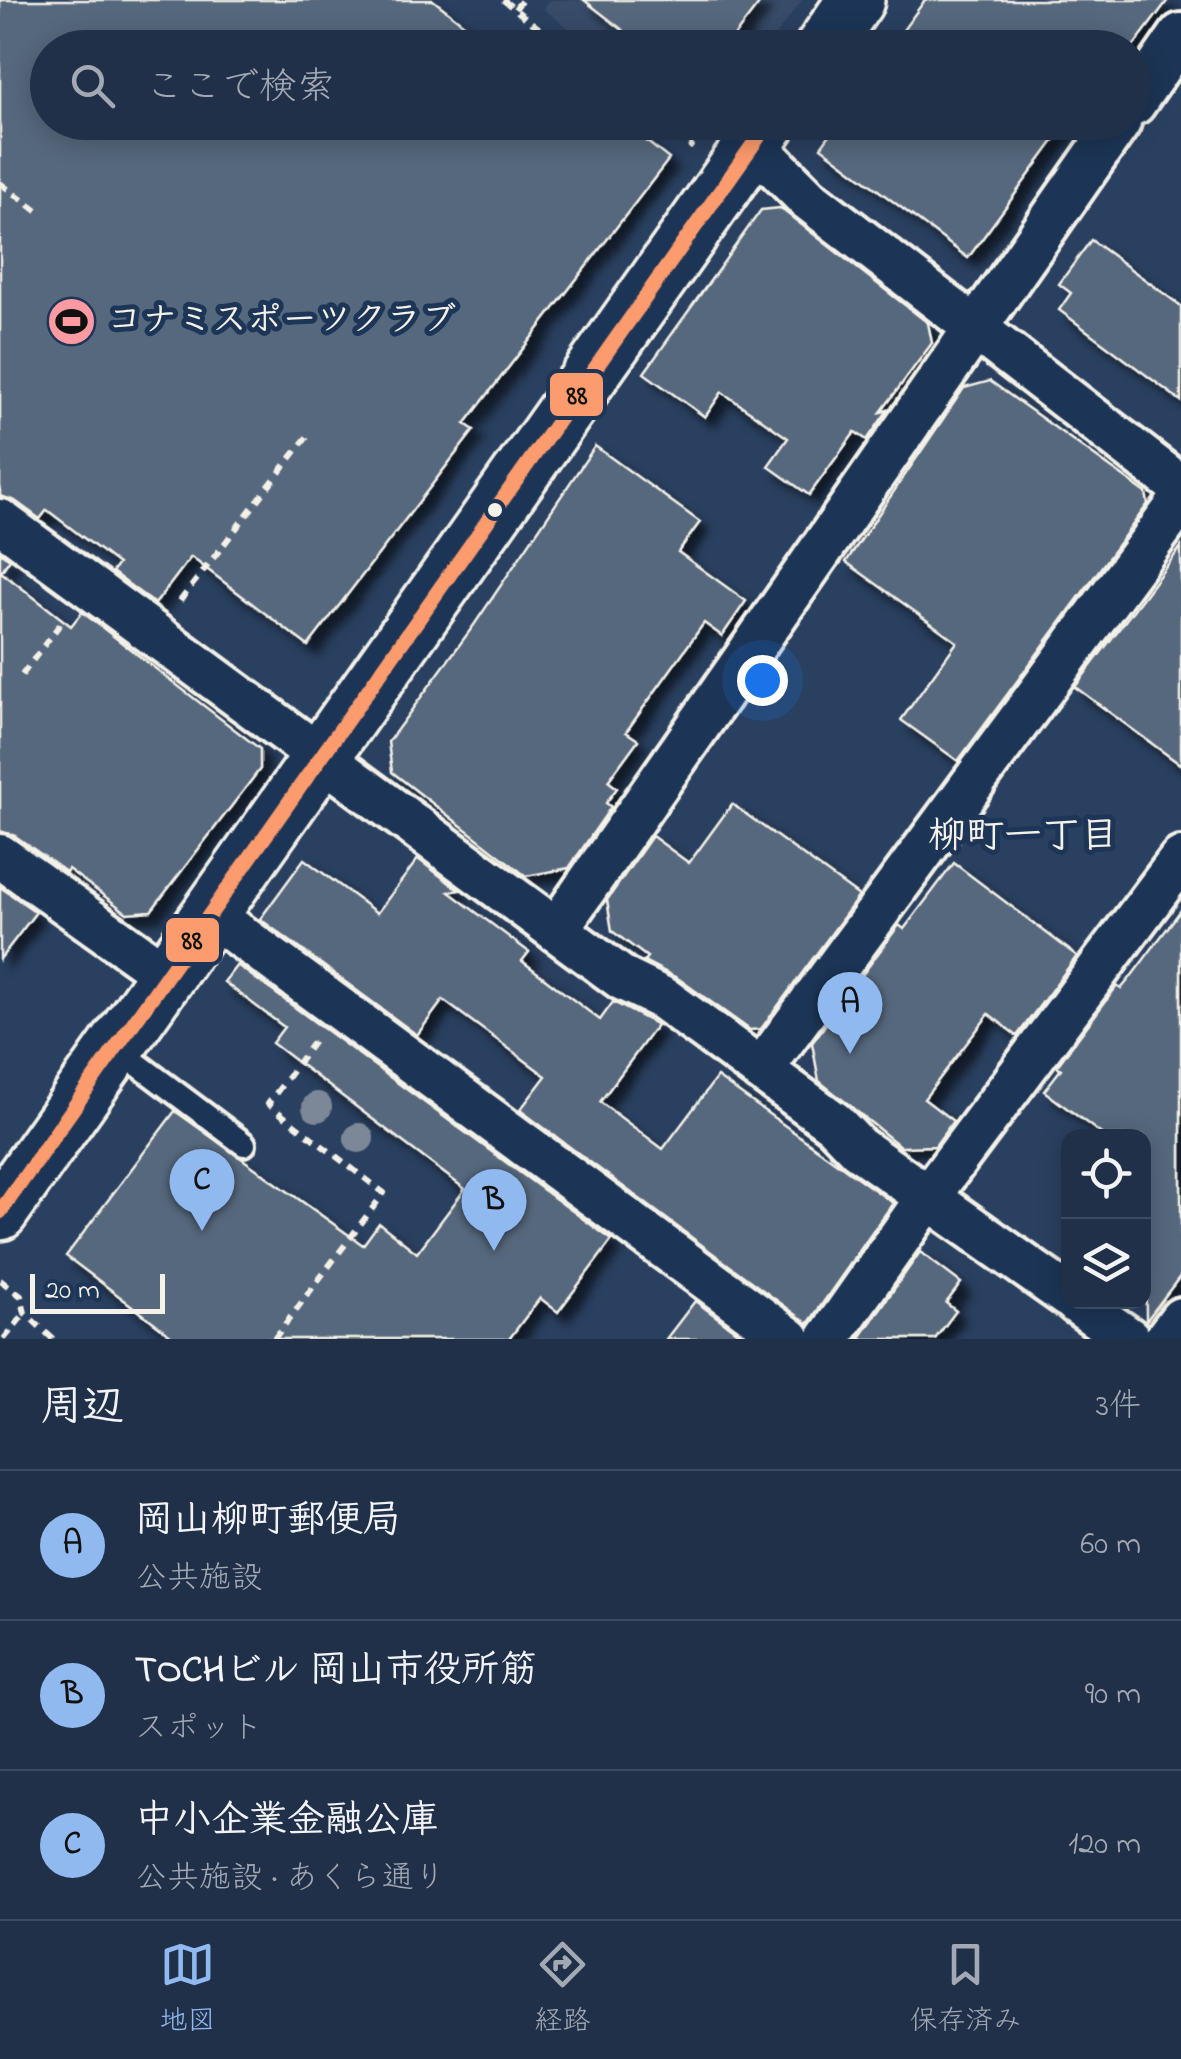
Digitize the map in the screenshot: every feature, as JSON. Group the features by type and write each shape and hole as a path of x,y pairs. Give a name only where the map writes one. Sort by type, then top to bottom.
{"street":[{"path":"835,30 856,0"},
{"path":"1151,78 1181,36"},
{"path":"0,1212 757,140"},
{"path":"765,140 807,198 1181,487"},
{"path":"556,930 1107,140"},
{"path":"762,1070 1181,501"},
{"path":"0,521 556,930 762,1070 834,1122 858,1148 1061,1291"},
{"path":"0,856 168,976"},
{"path":"828,1339 928,1197 1181,859"},
{"path":"212,915 336,1010 789,1339"},
{"path":"1086,1309 1129,1339"},
{"path":"1166,1339 1181,1319"}],"lane":[{"path":"116,1048 244,1144"}],"path":[{"path":"503,0 541,30"},
{"path":"515,9 522,0"},
{"path":"0,183 42,214"},
{"path":"179,603 306,437"},
{"path":"22,675 90,586"},
{"path":"274,1339 384,1193 268,1104 336,1010"},
{"path":"0,1280 21,1296 25,1312 53,1339"},
{"path":"4,1339 25,1312"}],"shaded area":[{"path":"549,0 802,0 780,30 571,30 543,9"}],"building":[{"path":"0,0 433,0 472,30 30,30 30,140 645,140 669,159 465,424 474,430 308,646 191,557 155,604 112,572 118,564 47,510 40,519 15,501 0,496"},
{"path":"584,0 762,0 739,30 623,30"},
{"path":"925,0 1168,0 1146,30 903,30"},
{"path":"826,140 1055,140 968,258 821,147"},
{"path":"780,208 928,323 932,343 881,412 888,410 867,440 855,432 809,495 768,466 788,438 722,392 705,417 644,373 761,210"},
{"path":"1091,240 1181,306 1181,401 1059,310 1071,293 1059,284"},
{"path":"990,381 1146,493 1148,504 958,761 901,720 957,642 846,562 964,388"},
{"path":"595,446 700,522 678,552 746,601 722,636 704,623 626,732 638,740 608,781 617,788 606,803 611,807 569,868 526,876 392,772 388,742 474,625"},
{"path":"1181,547 1181,765 1075,687"},
{"path":"0,552 10,559 1,572 71,626 82,612 260,749 260,769 151,911 127,913 68,869 66,872 15,836 0,831"},
{"path":"732,804 859,896 761,1029 750,1030 679,979 644,961 647,957 612,931 607,900 652,836 689,863"},
{"path":"304,859 377,913 418,859 459,890 449,892 529,952 522,961 600,1020 613,1002 657,1025 600,1102 663,1149 717,1077 893,1203 808,1324 520,1110 546,1076 443,1000 417,1035 260,919"},
{"path":"954,863 1077,956 1017,1036 989,1014 924,1099 953,1121 935,1146 901,1147 819,1081 812,1043 899,925 904,929"},
{"path":"0,887 36,912 0,959"},
{"path":"1181,910 1181,1275 1146,1321 1146,1309 1151,1309 1151,1129 1095,1129 1044,1091 1061,1069 1057,1066 1117,986 1121,989"},
{"path":"237,965 612,1240 558,1312 540,1298 509,1339 176,1339 66,1256 175,1111 363,1245 379,1223 417,1253 465,1189 272,1043 284,1027 224,982"},
{"path":"920,1252 961,1283 946,1303 956,1311 935,1339 859,1339"},
{"path":"695,1301 747,1339 666,1339"}],"transit line":[{"name":"88","path":"0,1212 756,140"}],"place":[{"name":"コナミスポーツクラブ","path":"72,321"},
{"name":"岡山柳町郵便局","path":"850,1054"},
{"name":"中小企業金融公庫","path":"202,1231"},
{"name":"TOCHビル 岡山市役所筋","path":"494,1251"}],"district":[{"name":"柳町一丁目","path":"1023,838"}]}
